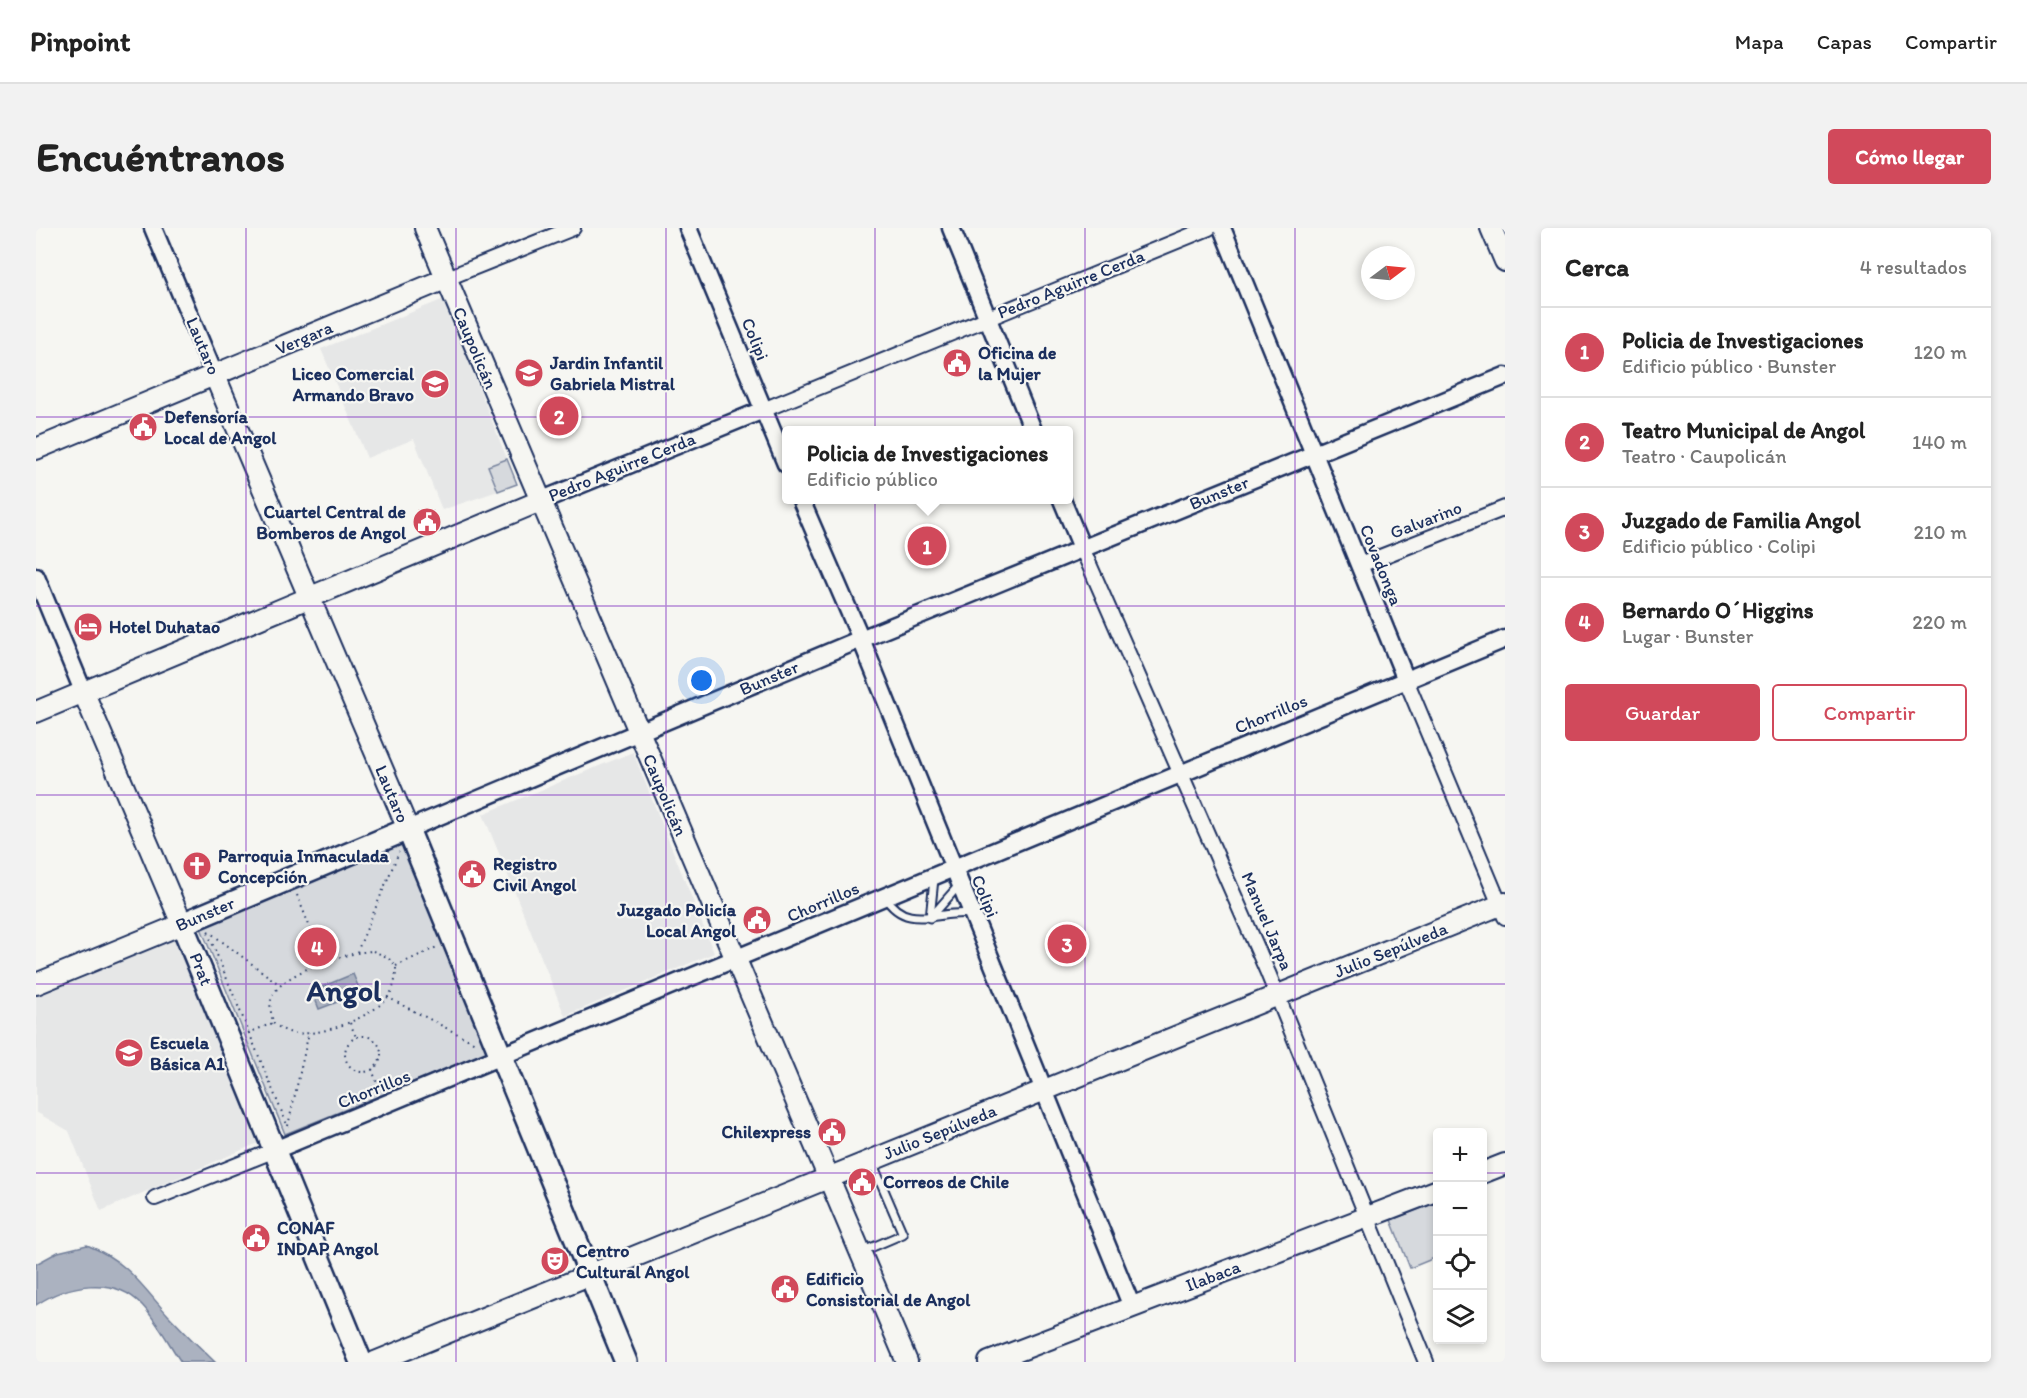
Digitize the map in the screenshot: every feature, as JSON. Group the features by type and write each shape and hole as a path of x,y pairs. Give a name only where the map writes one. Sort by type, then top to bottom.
{"main road":[{"name":"Caupolicán","path":"425,228 907,1362"},
{"path":"1491,228 1505,261"},
{"name":"Vergara","path":"36,449 445,279"},
{"name":"Lautaro","path":"215,376 408,829 626,1362"},
{"name":"Pedro Aguirre Cerda","path":"36,711 540,501"},
{"name":"Prat","path":"83,691 182,924 239,1036 361,1362"},
{"name":"Bunster","path":"36,984 408,829"},
{"name":"Julio Sepúlveda","path":"375,1362 1043,1090 1503,908"},
{"path":"1487,1171 1505,1164"},
{"name":"Ilabaca","path":"989,1362 1433,1192"}],"street":[{"name":"Lautaro","path":"153,228 215,376"},
{"name":"Vergara","path":"445,279 573,228"},
{"name":"Colipi","path":"688,228 782,455"},
{"path":"951,228 1031,426"},
{"name":"Pedro Aguirre Cerda","path":"540,501 1209,228"},
{"name":"Covadonga","path":"1222,228 1406,680 1503,908"},
{"name":"Bunster","path":"408,829 861,639 1505,376"},
{"name":"Colipi","path":"803,504 861,639 1132,1307"},
{"name":"Manuel Jarpa","path":"1064,504 1182,772 1368,1217 1426,1362"},
{"name":"Galvarino","path":"1360,565 1505,508"},
{"name":"Prat","path":"36,578 83,691"},
{"name":"Chorrillos","path":"155,1198 385,1106 1505,639"}],"lane":[{"path":"930,918 934,876"},
{"path":"930,918 960,884"},
{"path":"885,897 903,915 911,918 930,918 949,913 971,914"},
{"path":"860,1252 903,1234 871,1160"}],"path":[{"path":"357,952 400,850"},
{"path":"290,879 315,940"},
{"path":"280,986 206,930 239,1036 288,1127"},
{"path":"319,939 324,951 316,955 311,942 315,940 319,939"},
{"path":"396,966 453,939"},
{"path":"373,951 387,957 396,966 396,978 387,997 375,1008 350,1022 296,1034 285,1031 273,1023 271,998 280,986 324,961 357,952 373,951"},
{"path":"320,953 324,961"},
{"path":"387,997 482,1047"},
{"path":"350,1022 356,1037"},
{"path":"239,1036 273,1023"},
{"path":"282,1148 309,1032"},
{"path":"368,1036 378,1043 381,1055 372,1069 361,1072 347,1062 345,1051 347,1045 356,1037 368,1036"},
{"path":"372,1069 385,1106"}],"shaded area":[{"name":"Liceo Comercial Armando Bravo","path":"444,299 507,459 488,467 498,491 442,510 414,439 367,458 321,349"},
{"path":"507,459 517,484 498,491 488,466"},
{"path":"633,752 714,953 565,1016 483,814"},
{"path":"403,843 488,1052 285,1134 201,928"},
{"name":"Escuela Básica A1","path":"175,935 258,1143 101,1211 69,1131 36,1112 36,994"},
{"path":"353,974 361,993 319,1009 312,991"},
{"path":"1433,1204 1433,1259 1410,1268 1391,1220"},
{"path":"87,1245 123,1266 215,1362 181,1362 158,1325 142,1305 130,1295 117,1289 104,1286 75,1288 61,1292 36,1305 36,1264 58,1252"}],"place":[{"name":"Oficina de la Mujer","path":"957,363"},
{"name":"Jardin Infantil Gabriela Mistral","path":"529,373"},
{"name":"Liceo Comercial Armando Bravo","path":"435,384"},
{"name":"Teatro Municipal de Angol","path":"559,416"},
{"name":"Defensoría Local de Angol","path":"143,427"},
{"name":"Cuartel Central de Bomberos de Angol","path":"427,522"},
{"name":"Policia de Investigaciones","path":"927,546"},
{"name":"Hotel Duhatao","path":"88,627"},
{"name":"Parroquia Inmaculada Concepción","path":"197,866"},
{"name":"Registro Civil Angol","path":"472,874"},
{"name":"Juzgado Policía Local Angol","path":"757,920"},
{"name":"Juzgado de Familia Angol","path":"1067,944"},
{"name":"Bernardo O´Higgins","path":"317,947"},
{"name":"Escuela Básica A1","path":"129,1053"},
{"name":"Chilexpress","path":"832,1132"},
{"name":"Correos de Chile","path":"862,1182"},
{"name":"CONAF INDAP Angol","path":"256,1238"},
{"name":"Centro Cultural Angol","path":"555,1261"},
{"name":"Edificio Consistorial de Angol","path":"785,1289"}],"district":[{"name":"Angol","path":"344,991"}]}
